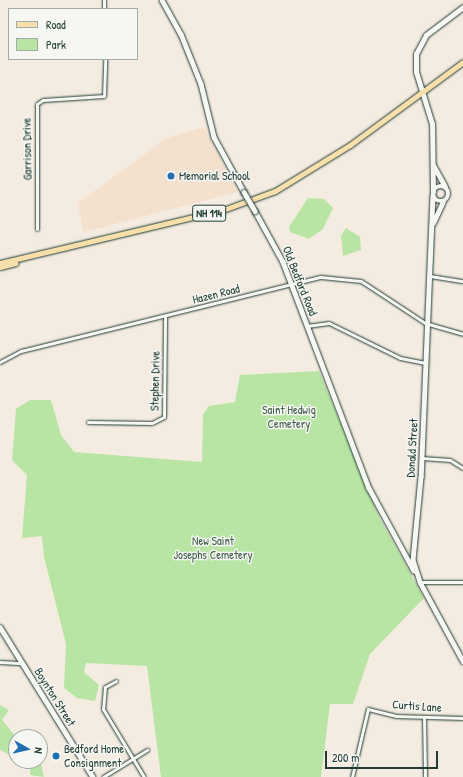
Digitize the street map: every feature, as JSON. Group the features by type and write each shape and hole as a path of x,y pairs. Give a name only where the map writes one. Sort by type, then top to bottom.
{"main road":[{"name":"NH 114","path":"0,264 223,210 267,194 317,168 424,93 463,62"},
{"name":"NH 114","path":"0,267 55,251"}],"street":[{"name":"Old Bedford Road","path":"162,0 181,34 201,84 214,137 255,211 292,284 351,444 404,554 415,572"},
{"name":"Donald Street","path":"463,7 432,30 419,46 415,66 432,124 433,223 422,458 413,547 415,572 463,661"},
{"name":"Garrison Drive","path":"37,229 37,104 43,100 104,96 105,60"},
{"name":"Donald Street","path":"433,163 449,195 443,202 433,223"},
{"path":"443,202 433,193 438,186 446,188"},
{"name":"Hazen Road","path":"0,362 21,351 292,284 334,276 361,281 428,324 463,334"},
{"path":"430,276 463,282"},
{"name":"Stephen Drive","path":"88,422 152,423 164,417 165,316"},
{"path":"307,326 329,322 400,358 426,363"},
{"path":"422,458 450,460 463,468"},
{"path":"404,554 413,547"},
{"path":"420,582 463,582"},
{"name":"Boynton Street","path":"0,628 93,777"},
{"path":"0,662 22,663"},
{"path":"116,681 105,687 102,709 144,777"},
{"name":"Curtis Lane","path":"352,777 368,709 396,716 463,718"},
{"path":"424,717 425,777"},
{"path":"103,777 147,750"}],"shaded area":[{"name":"Memorial School","path":"204,127 238,192 83,232 78,203 165,139"}],"green space":[{"path":"308,198 324,199 333,208 323,229 309,239 290,232 289,227"},
{"path":"346,228 360,237 361,250 343,256 341,236"},
{"path":"319,371 380,519 424,598 370,654 353,704 330,704 321,777 161,777 147,666 86,663 84,672 99,685 95,701 77,698 64,688 66,644 44,557 42,536 22,538 27,475 12,460 16,409 30,400 51,400 61,435 74,452 202,462 203,414 209,406 235,402 240,375"},
{"path":"0,705 9,710 2,720 9,729 8,729 8,754 0,750"},
{"path":"30,769 42,769 44,777 30,775"}],"place":[{"name":"Memorial School","path":"171,176"},
{"name":"Bedford Home Consignment","path":"56,756"}],"park label":[{"name":"Saint Hedwig Cemetery","path":"289,417"},
{"name":"New Saint Josephs Cemetery","path":"213,548"}]}
